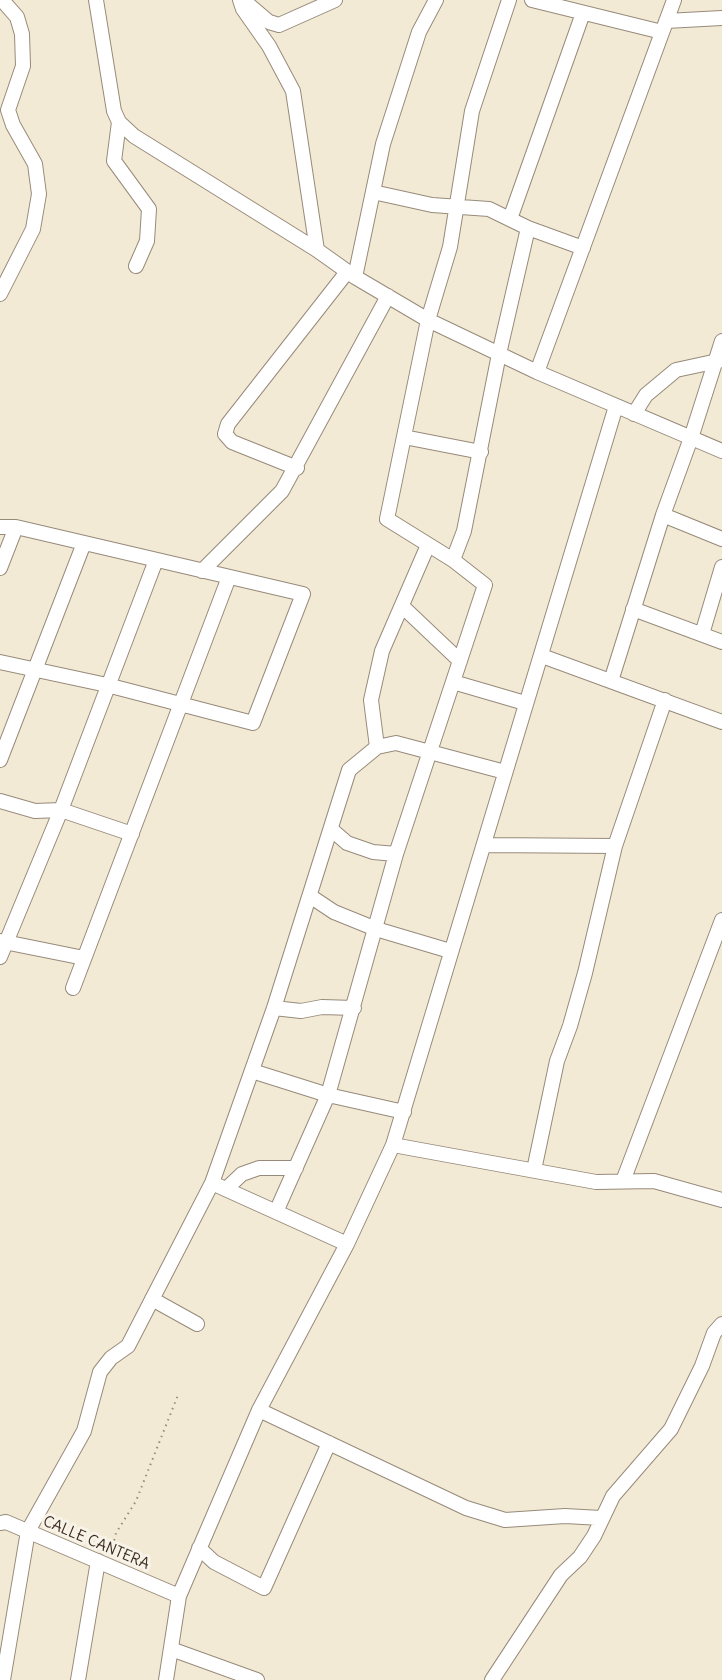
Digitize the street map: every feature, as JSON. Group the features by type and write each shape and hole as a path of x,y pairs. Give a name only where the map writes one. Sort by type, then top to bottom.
{"street":[{"path":"0,294 33,229 39,194 35,164 13,125 4,116 23,66 22,34 17,17 2,0"},
{"path":"96,0 114,111 119,122 134,136 317,250 351,274 428,320 537,372 722,451"},
{"path":"242,0 243,9 269,46 293,91 317,250"},
{"path":"242,0 269,22 279,25 335,0"},
{"path":"297,468 232,442 225,434 228,424 351,274 383,144 419,32 436,0"},
{"path":"276,1212 328,1095 396,854 485,585 453,560 387,519 428,320 450,247 472,111 509,0"},
{"path":"533,0 583,13 664,26 722,18"},
{"path":"537,372 674,0"},
{"path":"510,219 583,13"},
{"path":"119,122 114,162 149,209 147,242 136,266"},
{"path":"373,192 432,205 489,209 528,228 583,248"},
{"path":"453,560 464,531 499,354 528,228"},
{"path":"0,259 14,265"},
{"path":"202,571 282,491 297,468 388,296"},
{"path":"611,681 663,515 720,360 722,341"},
{"path":"634,414 646,394 676,370 720,360"},
{"path":"166,1680 179,1596 199,1548 259,1410 347,1244 393,1144 616,406"},
{"path":"404,437 481,453"},
{"path":"663,515 722,539"},
{"path":"0,527 16,527 303,594 253,723 107,685 0,662"},
{"path":"0,568 16,527"},
{"path":"0,760 84,543"},
{"path":"377,747 371,700 382,651 428,545"},
{"path":"0,957 4,942 61,810 156,560"},
{"path":"702,634 722,567"},
{"path":"73,988 229,577"},
{"path":"403,606 460,661"},
{"path":"633,609 722,642"},
{"path":"542,656 722,722"},
{"path":"453,682 525,703"},
{"path":"534,1170 556,1061 582,983 615,846 665,700"},
{"path":"3,1680 28,1532 84,1431 100,1372 111,1358 128,1347 212,1182 274,1008 332,830 349,770 377,747 396,743 431,750 505,772"},
{"path":"0,801 35,811 61,810 132,834"},
{"path":"332,830 347,843 373,852 396,854"},
{"path":"484,845 615,846"},
{"path":"310,896 320,905 376,929 450,951"},
{"path":"623,1182 722,920"},
{"path":"4,942 84,958"},
{"path":"274,1008 301,1011 322,1007 354,1008"},
{"path":"252,1071 328,1095 404,1112"},
{"path":"393,1144 596,1182 654,1180 722,1200"},
{"path":"226,1189 242,1174 259,1168 296,1168"},
{"path":"212,1182 347,1244"},
{"path":"152,1299 197,1324"},
{"path":"492,1680 561,1575 580,1557 594,1536 613,1496 671,1429 702,1366 714,1333 722,1324"},
{"path":"259,1410 466,1508 505,1520 565,1516 601,1518"},
{"path":"199,1548 214,1562 264,1588 329,1443"},
{"name":"CALLE CANTERA","path":"0,1523 6,1522 179,1596"},
{"path":"78,1680 102,1564"},
{"path":"171,1649 239,1677 257,1680"}],"path":[{"path":"102,1564 116,1533 136,1501 178,1395"}]}
